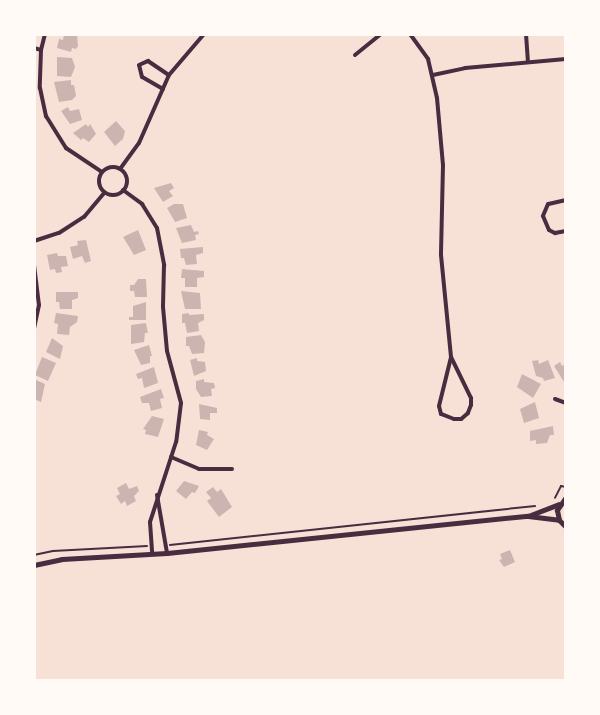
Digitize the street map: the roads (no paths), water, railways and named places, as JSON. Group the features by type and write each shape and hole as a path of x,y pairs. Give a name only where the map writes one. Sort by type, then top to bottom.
{"street":[{"path":"45,34 41,50 40,88 46,116 66,148 102,172"},
{"path":"120,169 139,143 169,75 204,34"},
{"path":"355,55 381,34"},
{"path":"410,34 428,59 433,75 443,165 440,246 451,357 439,406 441,414 454,420 461,419 468,413 471,398 451,357"},
{"path":"525,34 528,62"},
{"path":"34,48 41,50"},
{"path":"433,75 465,68 566,59"},
{"path":"162,89 142,77 139,65 148,61 169,75"},
{"path":"102,172 111,168 120,169 126,177 123,190 116,195 104,193"},
{"path":"102,172 99,184 104,193"},
{"path":"123,190 142,204 157,228 164,265 163,307 167,351 181,403 176,442 150,522 152,555"},
{"path":"34,241 59,233 84,217 104,193"},
{"path":"566,200 548,204 543,216 549,230 555,233 566,231"},
{"path":"34,265 39,304 34,329"},
{"path":"555,399 566,403"},
{"path":"171,458 199,469 232,469"},
{"path":"157,495 163,515 167,554"},
{"path":"34,565 62,559 167,554 528,516 551,509 555,502 565,496"},
{"path":"555,502 559,520 566,527"},
{"path":"528,516 559,520"}]}
